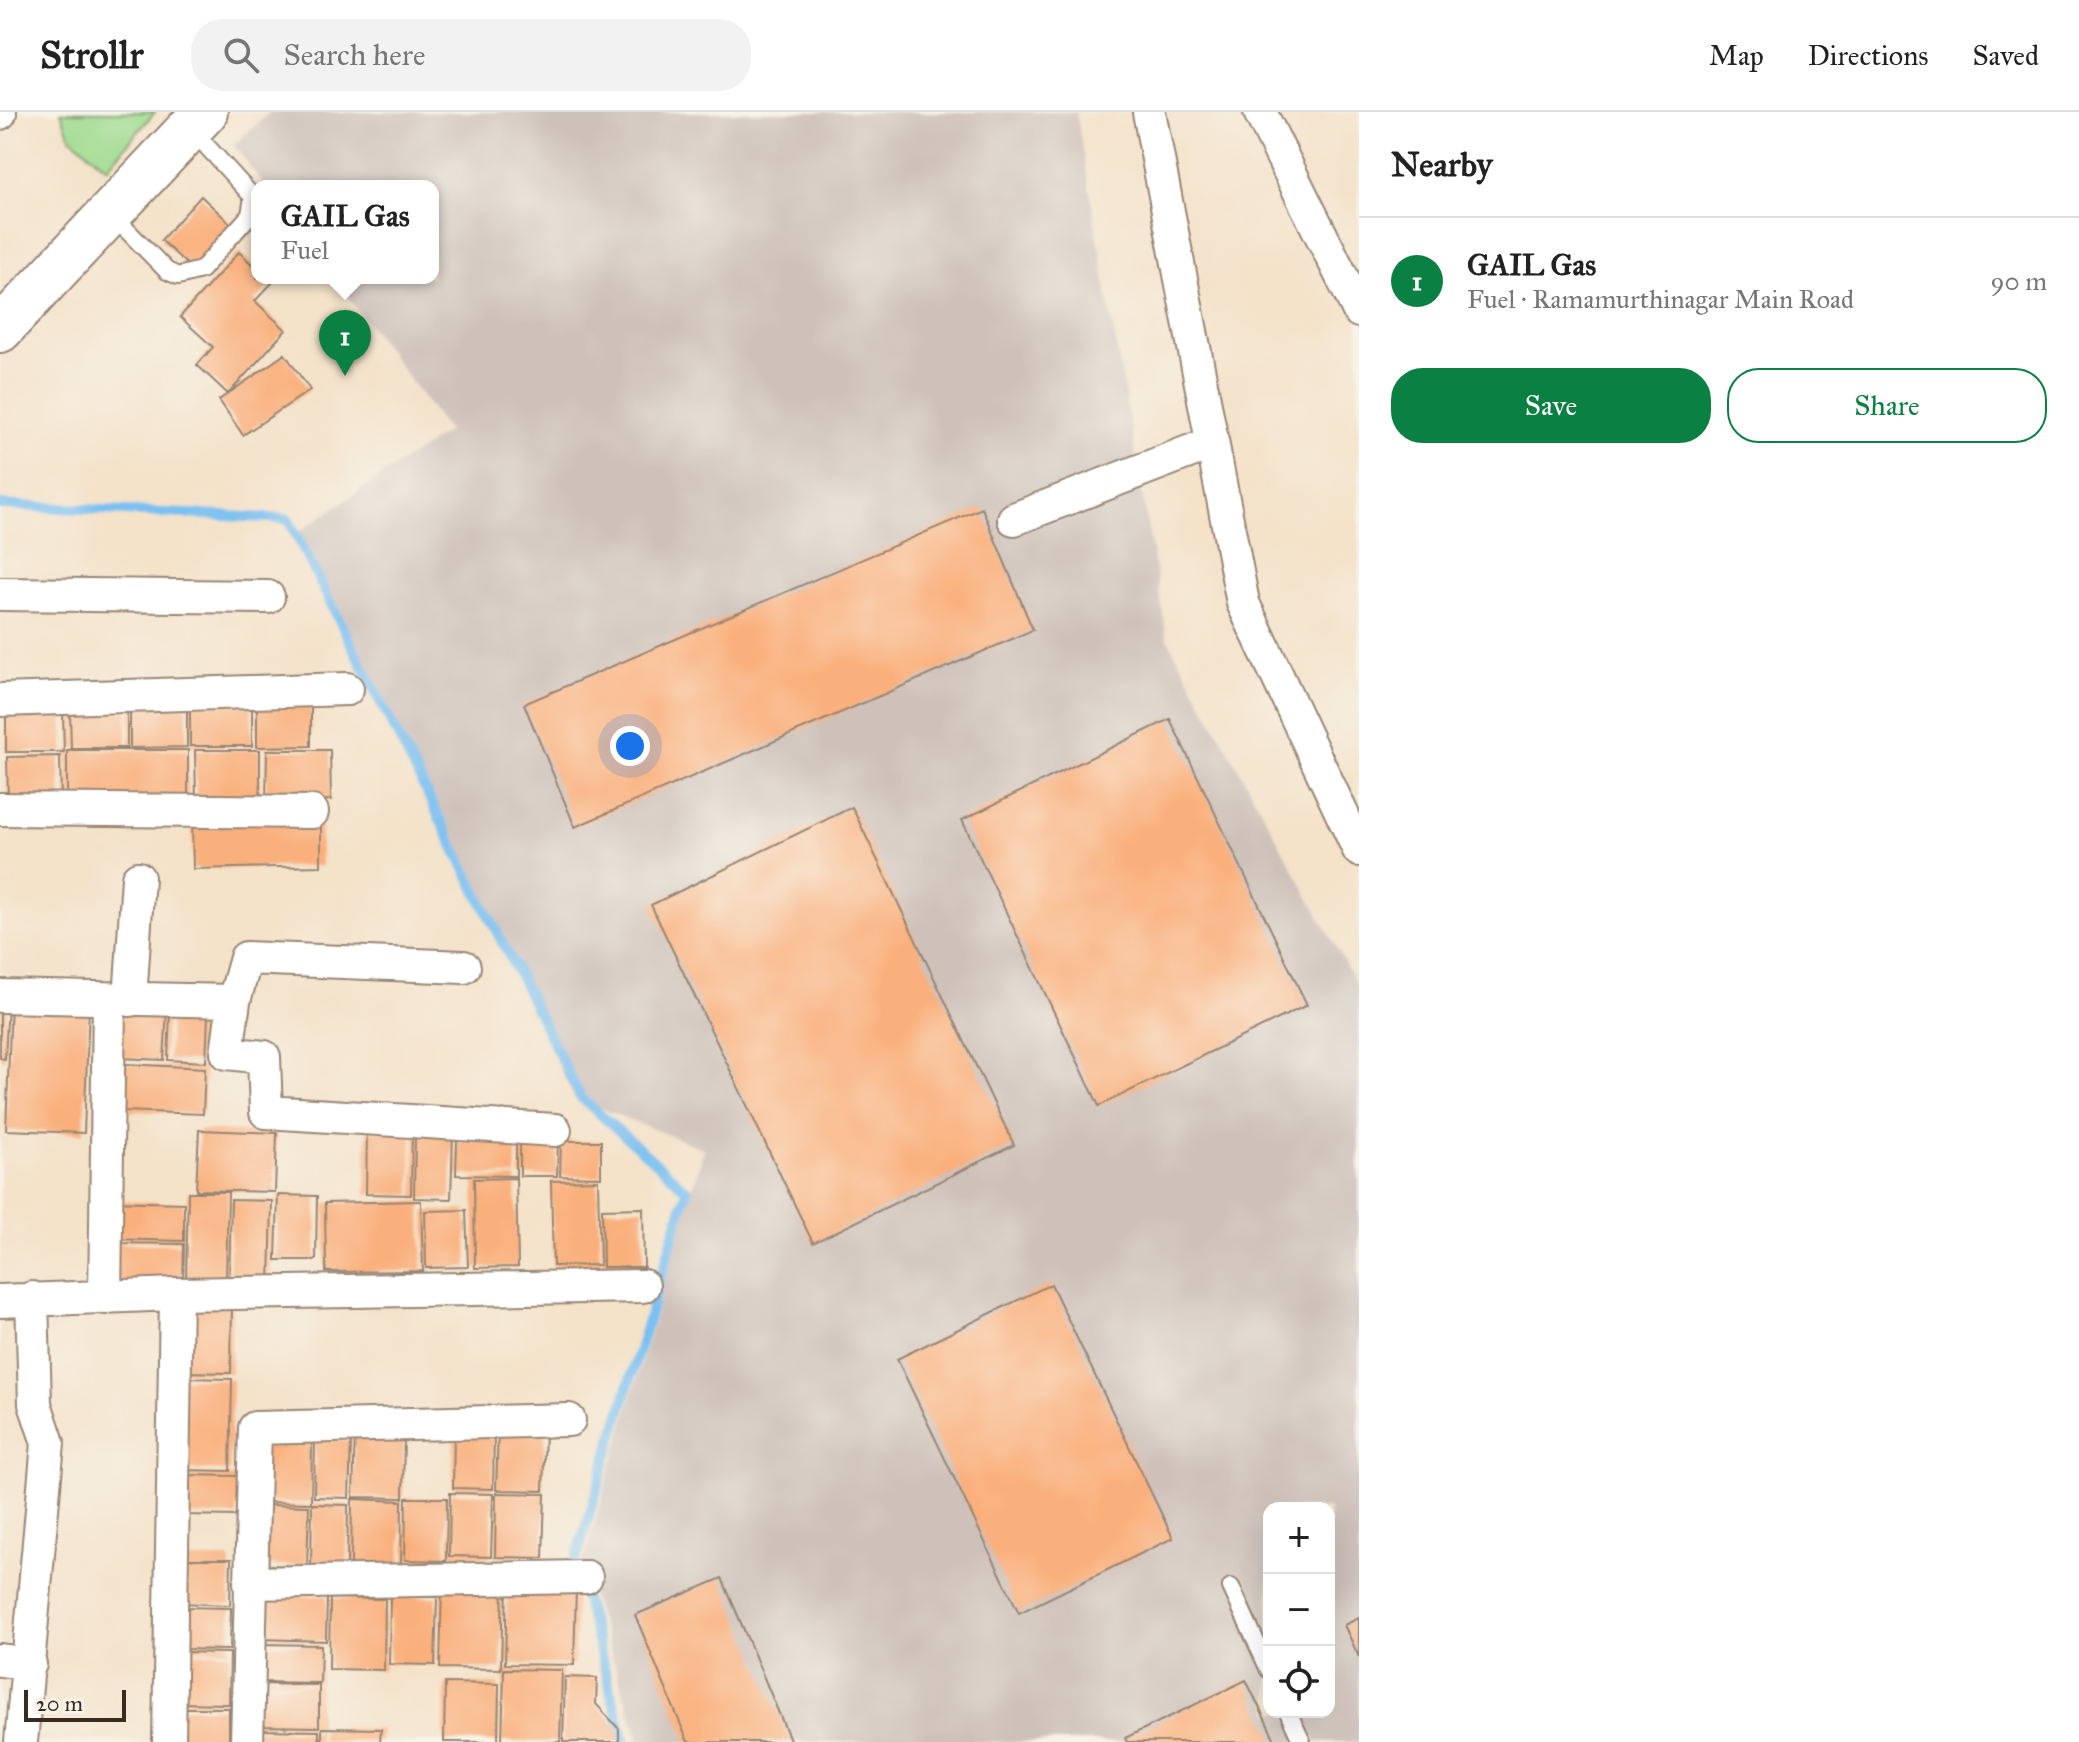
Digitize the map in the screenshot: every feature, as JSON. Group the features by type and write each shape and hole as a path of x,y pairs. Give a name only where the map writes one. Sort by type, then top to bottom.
{"main road":[{"path":"0,330 198,120"}],"street":[{"path":"1149,112 1243,603 1359,850"},
{"path":"1260,112 1359,311"},
{"path":"1014,519 1212,443"},
{"path":"0,594 268,597"},
{"path":"0,700 347,689"},
{"path":"0,809 312,812"},
{"path":"105,1298 120,1000 138,878"},
{"path":"464,967 246,958 234,1001 227,1053 264,1057 266,1112 555,1130"},
{"path":"0,996 234,1001"},
{"path":"0,1301 176,1294 643,1286"},
{"path":"169,1742 176,1294"},
{"path":"21,1742 15,1662 48,1443 35,1404 32,1298"},
{"path":"247,1742 255,1428 569,1420"},
{"path":"250,1583 586,1577"}],"lane":[{"path":"198,120 251,194"},
{"path":"110,213 167,271 178,276 201,270 250,215 251,209"},
{"path":"1231,1587 1263,1657"},
{"path":"1291,1718 1302,1742"}],"shaded area":[{"path":"270,112 1076,112 1167,638 1359,989 1359,1742 640,1742 582,1566 704,1149 574,1098 300,531 448,431 338,284 439,284 439,180 260,180 234,145"}],"green space":[{"path":"61,112 155,112 107,168 70,137"}],"building":[{"path":"201,196 233,226 193,270 161,240"},
{"path":"239,252 251,263 251,284 271,284 255,301 286,330 228,394 197,365 213,347 180,317"},
{"path":"285,354 310,390 243,435 219,400"},
{"path":"982,508 1033,630 575,827 524,704"},
{"path":"257,699 311,699 311,746 257,747"},
{"path":"190,704 252,704 252,746 190,746"},
{"path":"130,707 187,707 187,747 130,748"},
{"path":"127,711 127,748 71,748 70,712"},
{"path":"6,715 63,715 64,752 6,752"},
{"path":"1170,719 1307,1005 1099,1106 962,820"},
{"path":"67,750 188,750 188,800 67,801"},
{"path":"195,750 260,750 260,800 196,800"},
{"path":"267,750 330,750 331,800 266,801"},
{"path":"60,756 61,801 8,801 7,757"},
{"path":"852,807 1014,1145 813,1243 651,905"},
{"path":"321,815 321,866 193,869 192,818"},
{"path":"0,1003 8,1003 5,1059 0,1058"},
{"path":"11,1003 89,1006 84,1133 6,1130"},
{"path":"122,1007 167,1009 164,1060 120,1058"},
{"path":"170,1014 208,1016 206,1062 168,1060"},
{"path":"125,1064 205,1068 203,1114 123,1111"},
{"path":"199,1130 277,1133 275,1192 196,1190"},
{"path":"367,1131 412,1131 411,1195 366,1194"},
{"path":"415,1134 453,1135 451,1199 414,1198"},
{"path":"520,1139 558,1140 557,1176 520,1176"},
{"path":"457,1141 516,1141 516,1176 456,1175"},
{"path":"561,1141 601,1141 601,1177 560,1176"},
{"path":"516,1178 518,1267 475,1268 474,1179"},
{"path":"598,1180 600,1265 553,1266 551,1181"},
{"path":"188,1192 228,1192 226,1283 186,1282"},
{"path":"278,1195 317,1196 316,1260 276,1260"},
{"path":"231,1200 272,1201 270,1285 229,1284"},
{"path":"111,1201 184,1203 184,1241 110,1239"},
{"path":"421,1201 423,1271 326,1272 325,1203"},
{"path":"643,1208 644,1267 603,1267 602,1209"},
{"path":"466,1210 468,1267 426,1268 425,1211"},
{"path":"110,1243 184,1244 183,1283 109,1282"},
{"path":"1051,1284 1173,1538 1019,1613 897,1359"},
{"path":"185,1302 232,1303 231,1373 183,1372"},
{"path":"183,1378 232,1379 230,1471 181,1470"},
{"path":"355,1430 404,1431 403,1498 353,1497"},
{"path":"498,1430 545,1431 543,1491 496,1490"},
{"path":"454,1434 494,1435 493,1489 453,1488"},
{"path":"315,1440 351,1441 349,1498 314,1497"},
{"path":"264,1441 312,1442 311,1503 262,1502"},
{"path":"183,1475 238,1476 237,1516 183,1515"},
{"path":"450,1493 493,1494 491,1557 449,1556"},
{"path":"496,1493 545,1494 543,1558 495,1557"},
{"path":"406,1498 447,1498 446,1561 405,1560"},
{"path":"352,1499 402,1501 401,1566 351,1565"},
{"path":"312,1504 348,1505 347,1566 311,1566"},
{"path":"262,1505 309,1506 307,1566 260,1565"},
{"path":"180,1559 231,1559 230,1605 179,1603"},
{"path":"722,1578 791,1742 688,1742 635,1615"},
{"path":"442,1583 503,1585 501,1669 440,1668"},
{"path":"507,1586 576,1587 574,1665 505,1664"},
{"path":"260,1595 327,1596 326,1641 259,1639"},
{"path":"390,1596 437,1597 435,1665 389,1664"},
{"path":"330,1598 385,1599 384,1670 329,1669"},
{"path":"180,1607 231,1608 230,1650 179,1649"},
{"path":"1359,1618 1359,1657 1344,1625"},
{"path":"257,1644 321,1645 320,1683 256,1682"},
{"path":"178,1652 230,1653 229,1704 177,1703"},
{"path":"504,1669 562,1670 560,1742 502,1742"},
{"path":"565,1677 597,1678 596,1704 619,1729 619,1742 563,1742"},
{"path":"1246,1680 1276,1742 1127,1742 1125,1738"},
{"path":"445,1683 499,1684 498,1742 444,1742"},
{"path":"255,1684 319,1685 319,1727 254,1726"},
{"path":"178,1708 229,1708 229,1742 177,1742"},
{"path":"322,1728 381,1729 380,1742 322,1742"},
{"path":"254,1730 319,1731 319,1742 253,1742"}],"waterway":[{"path":"0,505 288,519 581,1098 687,1190 575,1563 625,1742"}],"place":[{"name":"GAIL Gas","path":"345,376"}]}
